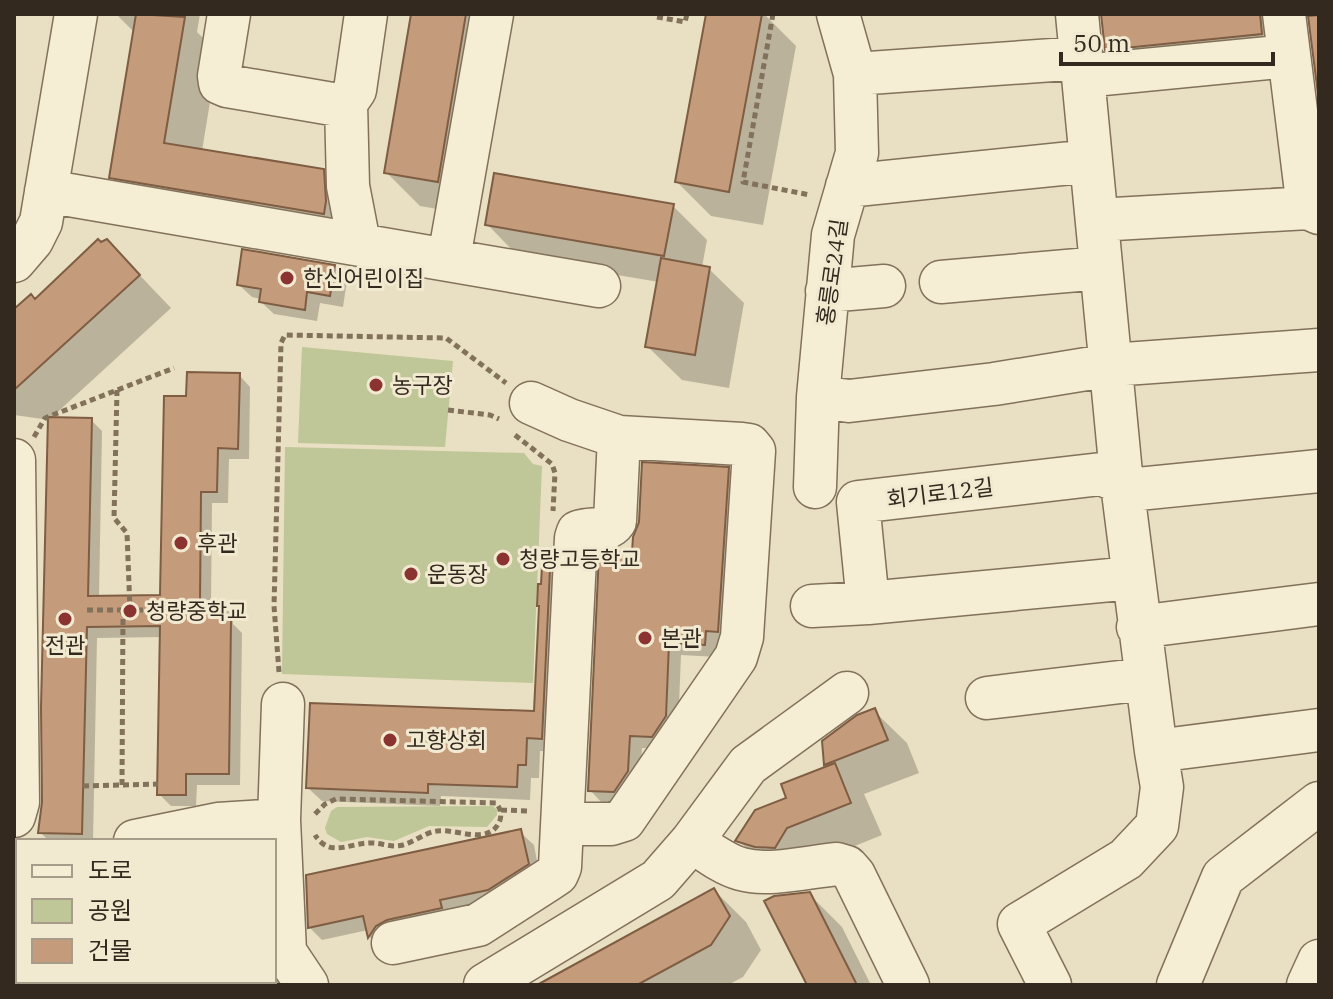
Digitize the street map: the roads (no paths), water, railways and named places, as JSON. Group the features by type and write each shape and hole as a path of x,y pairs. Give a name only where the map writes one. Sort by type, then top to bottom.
{"street":[{"path":"14,261 32,240 41,222 76,14"},
{"path":"229,14 220,83 338,105 346,103"},
{"path":"359,243 348,186 346,103 355,90 366,14"},
{"path":"449,258 492,14"},
{"name":"홍릉로24길","path":"815,487 818,397 833,235 857,153 855,74 838,14"},
{"path":"1050,985 1019,924 1126,859 1157,826 1162,787 1132,578 1077,14"},
{"path":"1097,220 1314,211 1284,14"},
{"path":"855,74 1082,67 1289,56"},
{"path":"845,194 1091,161"},
{"path":"46,191 599,286"},
{"path":"941,282 1101,268"},
{"path":"827,291 884,286"},
{"path":"818,397 864,400 1111,365 1319,350"},
{"path":"520,415 569,420 619,437 742,444 749,445 754,451 741,647 624,820 611,824 563,824"},
{"path":"393,943 478,925 557,874 563,824 576,538 578,532 605,529 615,521 619,437"},
{"path":"14,816 18,791 23,450"},
{"name":"회기로12길","path":"868,603 858,502 1101,474 1138,489 1319,471"},
{"path":"812,606 1132,578"},
{"path":"1138,627 1319,604"},
{"path":"987,698 1145,679"},
{"path":"485,985 645,889 668,869 692,841 748,765 847,693"},
{"path":"283,704 295,821 285,952 307,985"},
{"path":"1156,751 1319,730"},
{"path":"1178,985 1223,877 1319,803"},
{"path":"145,839 218,824 295,821"},
{"path":"692,841 726,863 742,869 773,871 837,864 847,867 854,875 908,985"},
{"path":"1308,985 1319,961"}],"place":[{"name":"한신어린이집","path":"287,278"},
{"name":"농구장","path":"376,385"},
{"name":"후관","path":"181,543"},
{"name":"청량고등학교","path":"503,559"},
{"name":"운동장","path":"411,574"},
{"name":"청량중학교","path":"130,611"},
{"name":"전관","path":"65,619"},
{"name":"본관","path":"645,638"},
{"name":"고향상회","path":"390,740"}]}
